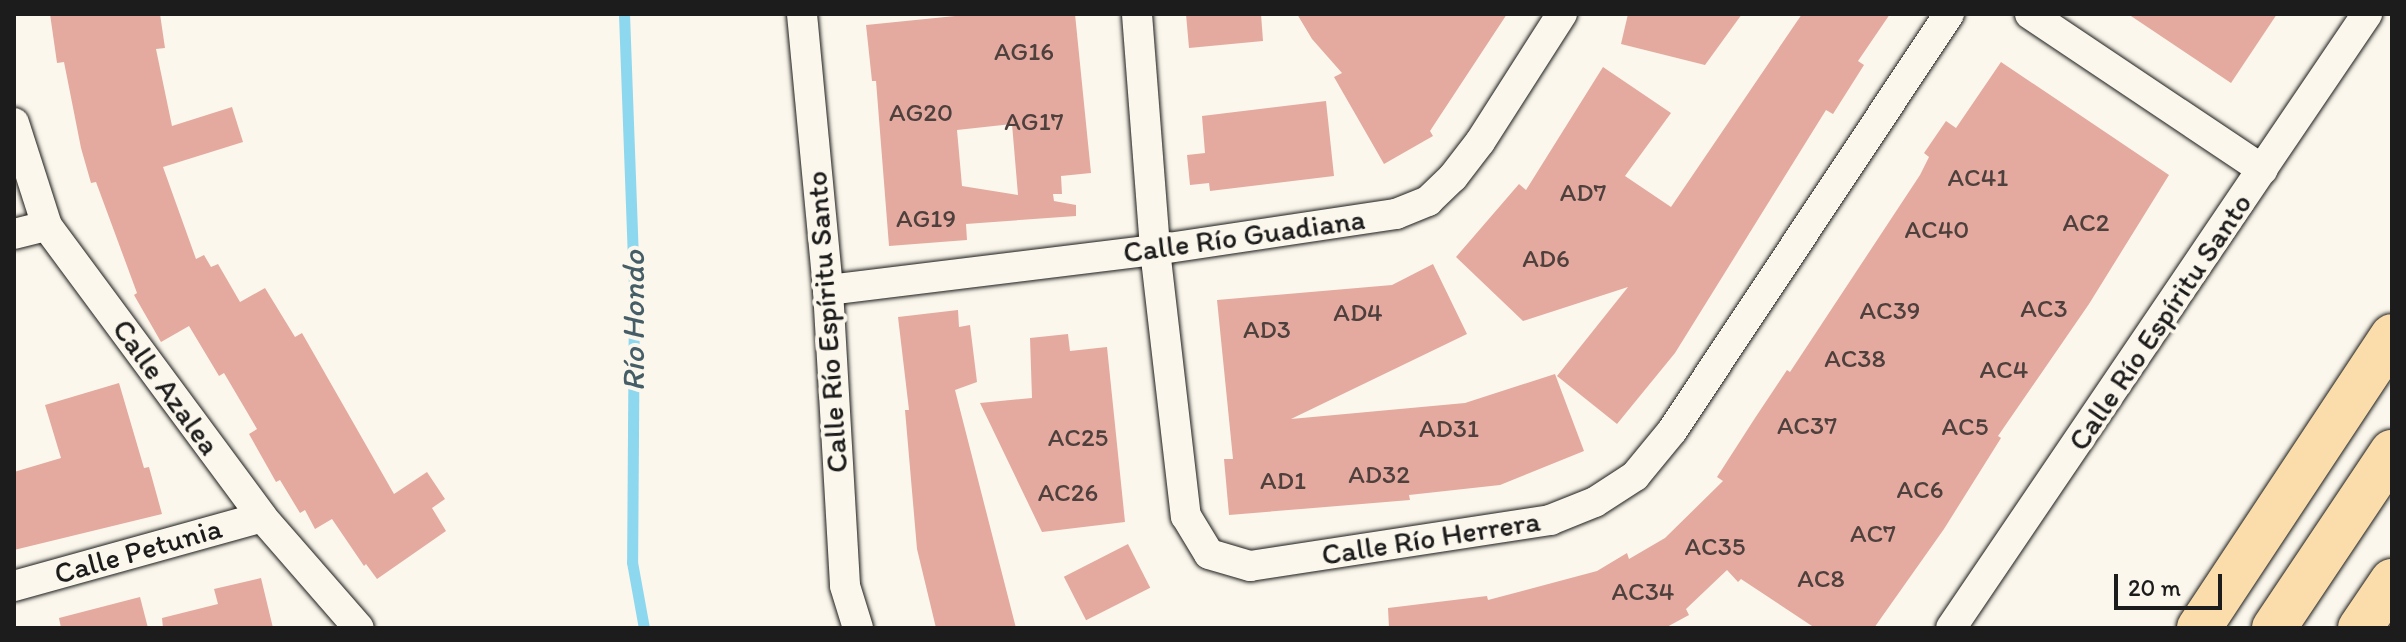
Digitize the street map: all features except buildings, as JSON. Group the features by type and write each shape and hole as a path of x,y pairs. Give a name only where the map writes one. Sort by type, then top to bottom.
{"highway":[{"path":"2199,628 2392,336"},
{"path":"2274,628 2392,452"},
{"path":"2360,628 2392,581"}],"street":[{"name":"Calle Río Espíritu Santo","path":"802,14 828,290 845,586 858,628"},
{"name":"Calle Río Herrera","path":"1137,14 1155,250 1186,516 1209,554 1250,566 1550,520 1595,502 1635,476 1672,431 1949,14"},
{"name":"Calle Río Guadiana","path":"828,290 1155,250 1396,214 1428,201 1480,142 1562,14"},
{"path":"2030,14 2263,170"},
{"name":"Calle Río Espíritu Santo","path":"1951,628 2367,14"},
{"name":"Calle Azalea","path":"14,123 47,226 262,517 359,628"},
{"path":"14,234 47,226"},
{"name":"Calle Petunia","path":"14,586 262,517"}],"waterway":[{"name":"Río Hondo","path":"624,14 634,291 632,562 644,628"}]}
